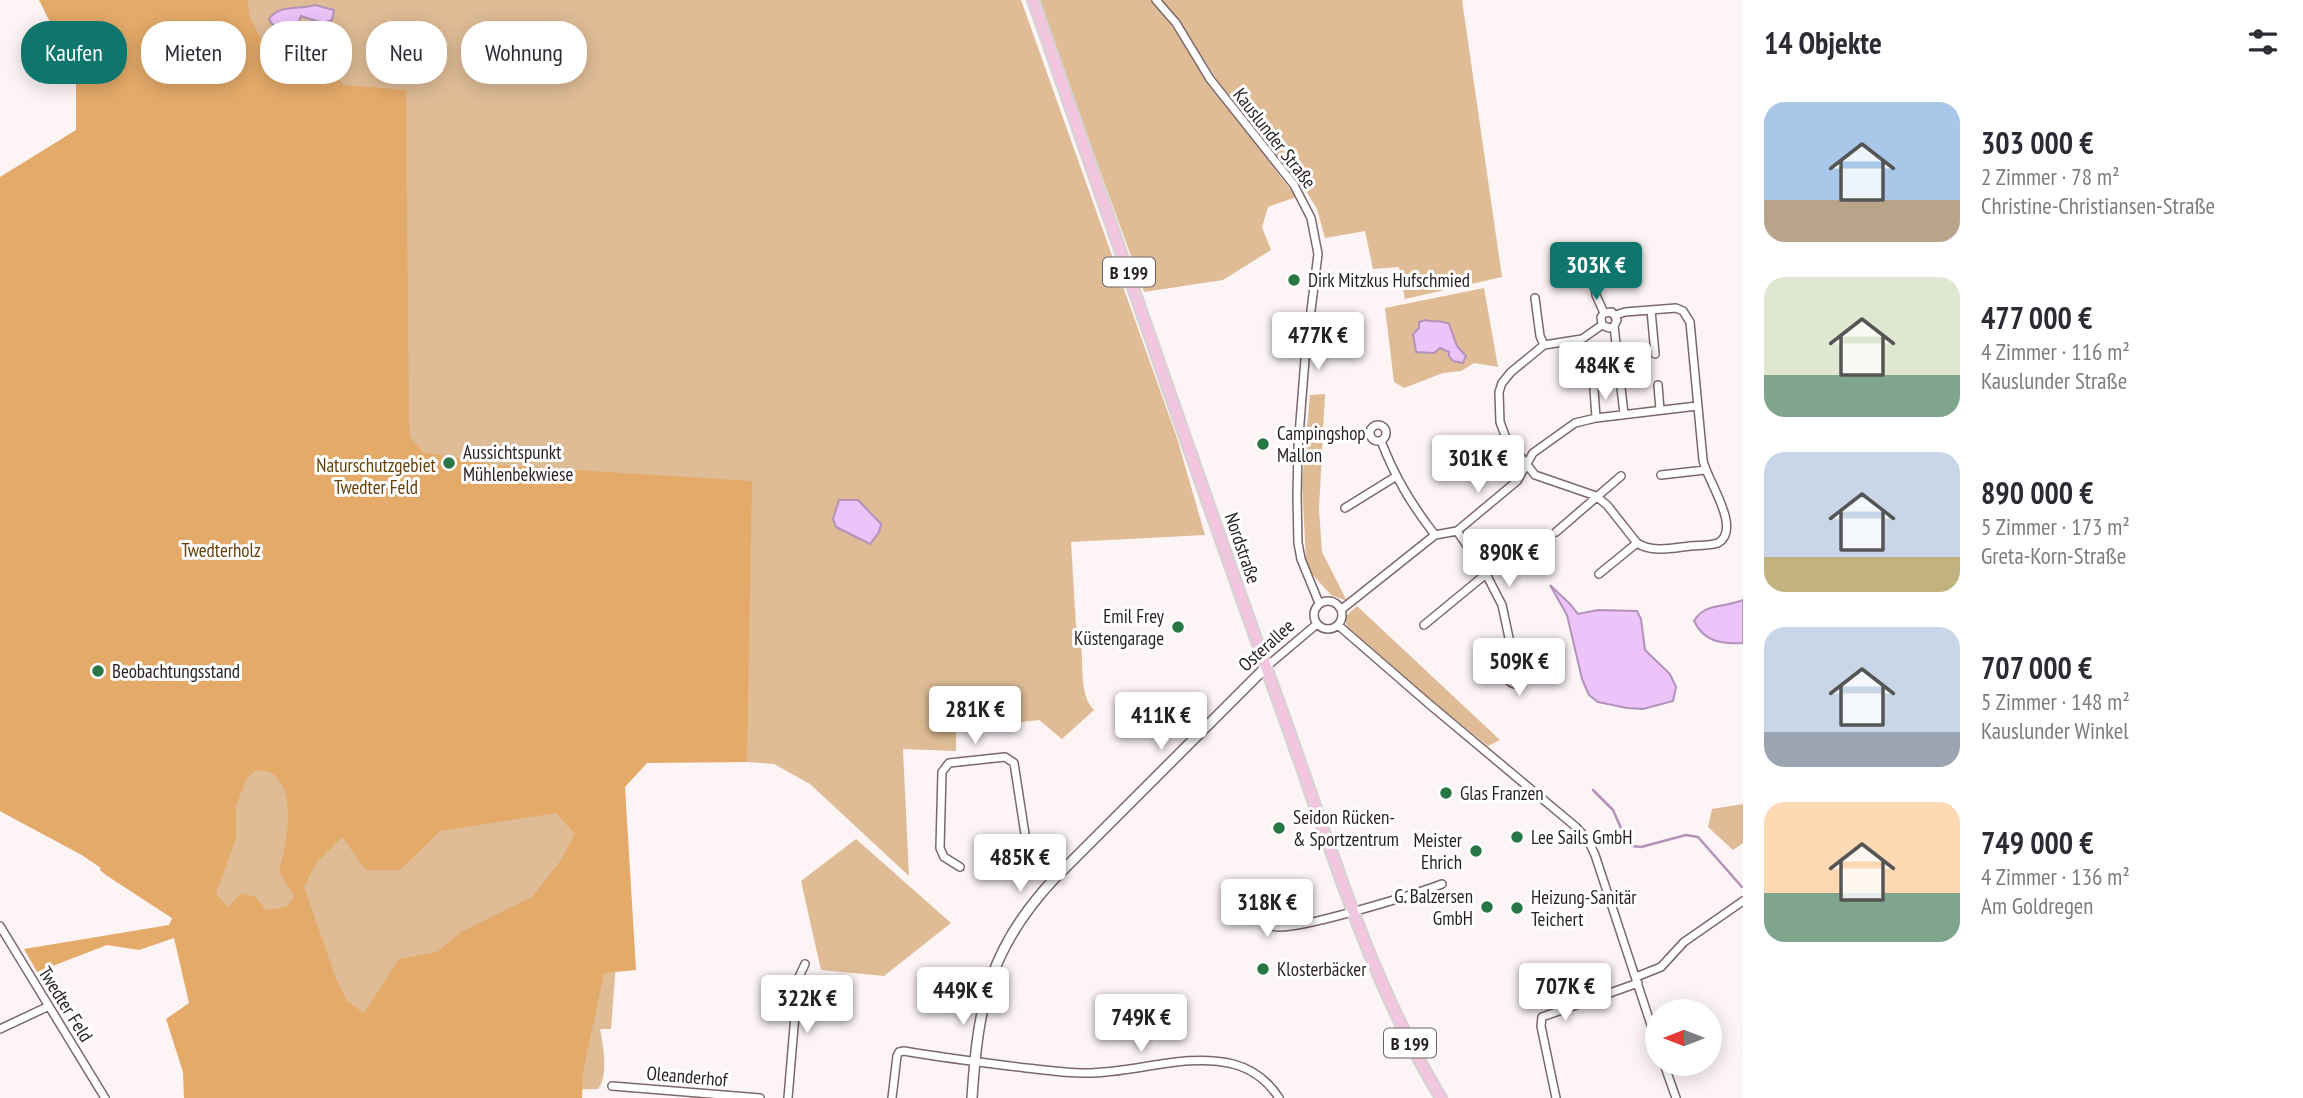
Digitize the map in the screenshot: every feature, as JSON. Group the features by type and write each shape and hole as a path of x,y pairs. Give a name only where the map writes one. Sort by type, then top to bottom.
{"main road":[{"name":"Nordstraße","path":"1033,0 1354,911 1402,1027 1441,1098"}],"street":[{"name":"Kauslunder Straße","path":"1156,0 1176,23 1217,88 1306,203 1315,233 1318,254 1304,372 1297,496 1298,543 1301,559 1319,603 1314,615 1317,624"},
{"path":"1594,279 1596,295 1604,313"},
{"path":"1535,299 1539,336 1544,345"},
{"path":"1602,325 1582,339 1544,345 1511,372 1499,391 1502,430 1535,475 1596,496 1607,505 1637,543 1654,549 1711,544 1723,540 1729,528 1727,509 1705,470 1690,321 1683,311 1676,308 1616,315 1612,312 1604,313"},
{"path":"1651,310 1655,354"},
{"path":"1602,325 1601,317 1604,313"},
{"path":"1616,315 1614,327 1624,414"},
{"path":"1602,325 1614,327"},
{"path":"1658,384 1660,410"},
{"path":"1594,389 1596,418"},
{"path":"1342,610 1435,535 1457,531 1517,481 1533,453 1575,423 1624,414 1697,406"},
{"path":"1369,434 1374,425 1383,426 1386,434 1381,441"},
{"path":"1341,435 1369,434"},
{"path":"1369,434 1373,440 1381,441"},
{"path":"1381,441 1395,477 1435,535"},
{"path":"1661,475 1705,470"},
{"path":"1556,531 1621,476"},
{"path":"1345,508 1395,477"},
{"path":"1457,531 1486,574 1502,605 1515,666"},
{"path":"1599,574 1637,543"},
{"path":"1424,625 1486,574"},
{"path":"1317,624 1330,629 1338,625 1342,617 1342,610 1333,601 1319,603"},
{"name":"Osterallee","path":"972,1098 981,1012 995,966 1033,902 1266,667 1317,624"},
{"path":"1338,625 1588,840 1645,1005"},
{"path":"1507,676 1515,666"},
{"path":"1479,669 1507,676 1512,683 1522,682 1525,675 1523,669 1515,666"},
{"path":"960,867 944,857 940,848 942,772 949,763 1005,757 1014,763 1027,847 1055,878"},
{"path":"1306,923 1280,909 1271,914 1269,919 1276,928 1306,923 1442,884"},
{"path":"1556,1098 1541,1026 1542,1017 1637,980 1661,967 1684,942 1743,901"},
{"name":"Twedter Feld","path":"0,926 105,1098"},
{"path":"788,1098 798,979 805,964"},
{"path":"0,1029 49,1006"},
{"path":"891,1098 899,1052 904,1051 974,1063 1084,1073 1198,1061 1218,1062 1233,1064 1254,1073 1265,1081 1279,1098"},
{"path":"1668,1076 1676,1098"},
{"name":"Oleanderhof","path":"612,1086 760,1098"}],"green space":[{"name":"Twedterholz","path":"39,0 247,0 250,17 260,37 260,84 343,84 406,90 409,423 410,437 423,452 497,465 752,481 747,762 647,763 625,787 636,970 604,973 583,1072 582,1098 184,1098 183,1072 166,1019 189,1003 174,938 139,950 107,945 37,972 24,949 169,925 172,918 106,875 101,868 82,855 0,811 0,177 76,130 76,84 127,84 127,21 49,21","holes":["257,770 268,772 281,782 288,806 287,835 279,871 294,896 286,907 266,910 256,897 241,893 228,907 216,894 236,838 236,806 247,777","556,813 575,834 561,860 532,897 461,932 437,952 399,959 364,1013 347,1001 335,976 304,887 316,863 342,837 366,870 400,870 440,831"]},
{"name":"Naturschutzgebiet Twedter Feld","path":"66,0 1021,0 1177,438 1205,535 1071,542 1076,626 1081,647 1083,682 1088,702 1094,710 1062,739 1039,720 956,730 956,751 903,749 909,876 810,784 774,764 747,762 746,759 633,751 621,797 619,924 611,1029 600,1029 604,1068 598,1089 200,1098 189,1005 192,931 106,875 101,868 82,855 0,811 0,197 113,132 96,84 127,84 127,21 73,21"},
{"path":"1038,0 1151,0 1171,24 1200,71 1296,197 1268,207 1262,227 1271,250 1223,280 1144,292"},
{"path":"1162,0 1462,0 1502,277 1405,299 1399,267 1373,269 1365,231 1325,238 1317,209 1306,191 1222,88 1178,19"},
{"path":"1484,288 1498,367 1474,363 1461,371 1443,373 1404,388 1394,382 1385,308","holes":["1433,321 1446,322 1457,346 1464,353 1466,360 1463,363 1458,363 1448,351 1440,348 1434,353 1416,352 1414,342 1420,326"]},
{"path":"1325,394 1319,509 1322,552 1347,601 1331,595 1312,574 1306,559 1302,483 1310,395"},
{"path":"1357,606 1500,740 1488,746 1347,626 1344,618"},
{"path":"1743,804 1743,843 1733,850 1708,827 1712,809"},
{"path":"856,839 951,923 884,976 821,970 801,881"}],"shaded area":[{"path":"309,6 334,10 332,20 317,21 301,16 299,21 269,19 284,9"},
{"path":"1425,320 1449,324 1457,346 1466,356 1463,363 1453,361 1449,352 1440,348 1434,353 1416,352 1413,334 1419,328 1419,322"},
{"path":"839,500 858,500 881,524 879,532 870,544 836,527 833,519"},
{"path":"1550,585 1578,614 1598,610 1637,611 1641,619 1645,650 1670,674 1676,687 1673,701 1643,709 1627,708 1598,702 1589,695 1582,679 1567,615"},
{"path":"1743,600 1743,643 1714,640 1703,633 1694,621 1710,608"}],"waterway":[{"path":"1593,790 1613,810 1632,846 1641,847 1686,835 1698,837 1742,887"}],"place":[{"name":"Dirk Mitzkus Hufschmied","path":"1294,280"},
{"name":"Campingshop Mallon","path":"1263,444"},
{"name":"Aussichtspunkt Mühlenbekwiese","path":"449,463"},
{"name":"Emil Frey Küstengarage","path":"1178,627"},
{"name":"Beobachtungsstand","path":"98,671"},
{"name":"Glas Franzen","path":"1446,793"},
{"name":"Seidon Rücken- & Sportzentrum","path":"1279,828"},
{"name":"Lee Sails GmbH","path":"1517,837"},
{"name":"Meister Ehrich","path":"1476,851"},
{"name":"G. Balzersen GmbH","path":"1487,907"},
{"name":"Heizung-Sanitär Teichert","path":"1517,908"},
{"name":"Klosterbäcker","path":"1263,969"}]}
